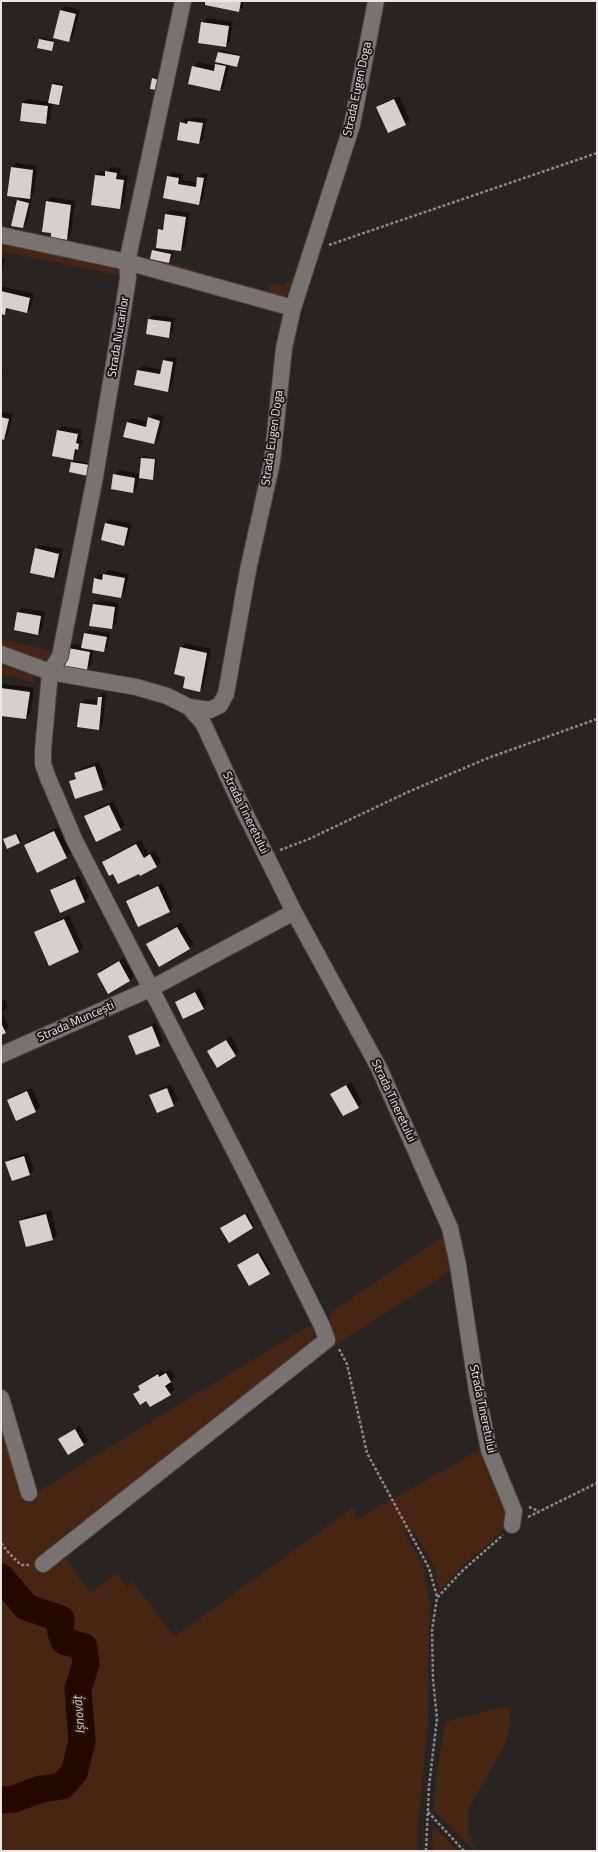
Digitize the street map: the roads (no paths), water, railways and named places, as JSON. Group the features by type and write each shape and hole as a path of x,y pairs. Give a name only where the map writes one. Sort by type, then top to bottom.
{"street":[{"name":"Strada Nucarilor","path":"50,672 60,656 95,477 128,278 127,262 183,1"},
{"name":"Strada Eugen Doga","path":"1,654 50,672 136,687 167,696 189,707 210,710 220,705 226,694 248,570 272,462 284,348 293,308 352,124 376,1"},
{"path":"1,235 127,262 293,308"},
{"path":"43,1564 327,1340 322,1326 75,841 48,778 43,764 43,750 50,672"},
{"name":"Strada Tineretului","path":"189,707 203,722 294,912 379,1068 450,1228 458,1265 477,1391 489,1450 514,1511 512,1525"},
{"name":"Strada Muncești","path":"1,1054 150,989 294,912"},
{"path":"1,1398 29,1493"}],"waterway":[{"name":"Ișnovăț","path":"1,1577 26,1607 61,1619 60,1629 64,1641 84,1647 86,1664 78,1689 82,1741 74,1773 62,1786 41,1789 14,1799 1,1800"}]}
